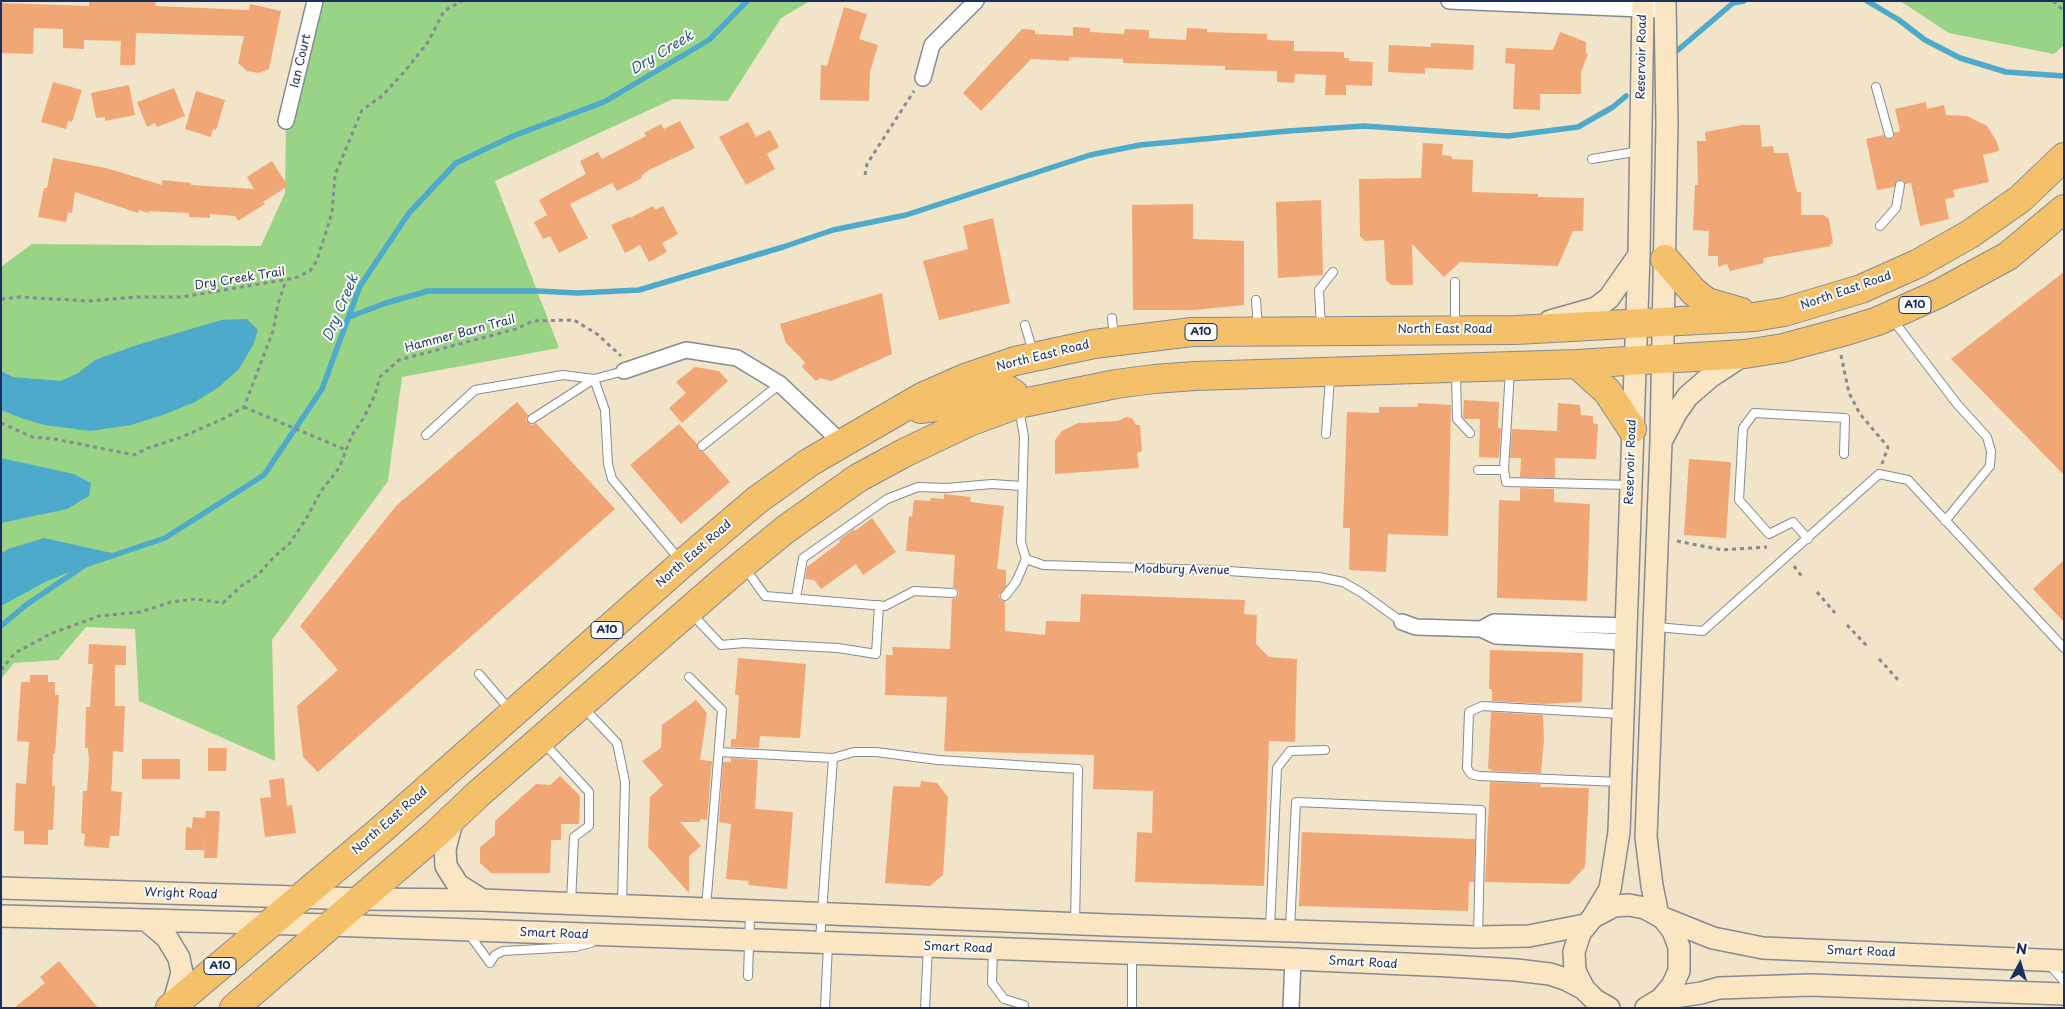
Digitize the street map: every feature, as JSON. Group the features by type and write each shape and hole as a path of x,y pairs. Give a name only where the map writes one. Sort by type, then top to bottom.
{"highway":[{"name":"North East Road","path":"171,1006 382,829 757,500 810,462 922,397 965,378 1015,361 1094,344 1114,330 1258,332 1516,330 1754,316 1784,312 1860,289 1917,264 1970,234 2020,200 2064,157"},
{"name":"A10","path":"234,1008 454,818 541,739 786,529 866,474 930,440 969,422 1018,404 1116,384 1154,379 1635,361 1744,354 1816,340 1890,315 1938,294 2008,256 2064,209"},
{"path":"1652,257 1707,302 1754,316"},
{"path":"1577,364 1607,391 1632,429"},
{"path":"898,410 946,406 983,394 1008,390 1014,394 1018,404"},
{"path":"842,443 866,474"}],"main road":[{"name":"Reservoir Road","path":"1642,5 1640,151 1652,257 1664,322 1646,837 1651,879 1661,917"},
{"name":"Reservoir Road","path":"1596,1001 1575,971 1574,952 1580,934 1605,900 1612,882 1618,849 1636,323 1652,257 1667,123 1666,6"},
{"path":"1516,330 1596,308 1652,257"},
{"path":"1661,442 1676,412 1688,396 1710,376 1744,354"},
{"path":"454,818 445,849 446,866 458,884 482,900"},
{"name":"Wright Road","path":"1,888 360,899"},
{"path":"360,899 482,900 1478,937 1529,936 1589,921"},
{"name":"Smart Road","path":"1589,921 1607,909 1622,905 1637,906 1712,938 1763,948 2054,960"},
{"path":"1,916 330,925"},
{"path":"1655,1004 1672,986 1680,963 1677,939 1661,917"},
{"path":"146,920 167,938 179,958 182,973 171,1006"},
{"name":"Smart Road","path":"330,925 824,944 1293,959 1516,970 1550,974 1565,979 1596,1001"},
{"path":"1655,1004 1719,988 1810,984 2063,993"}],"street":[{"name":"Ian Court","path":"286,121 315,1"},
{"path":"923,78 932,45 976,1"},
{"path":"1449,1 1666,6"},
{"path":"629,370 686,350 737,358 780,384 842,443"},
{"name":"Modbury Avenue","path":"1402,622 1416,627 1481,629 1496,636 1626,634"},
{"path":"1291,1008 1293,959"}],"lane":[{"path":"1876,87 1889,134"},
{"path":"1592,159 1640,151"},
{"path":"1880,226 1896,208 1900,185"},
{"path":"1322,331 1319,290 1333,272"},
{"path":"1455,282 1455,330"},
{"path":"1256,300 1258,332"},
{"path":"1890,315 1957,404 1987,438 1991,451 1990,466 1945,521"},
{"path":"1026,325 1034,357"},
{"path":"1510,366 1504,470 1506,482 1630,485"},
{"path":"1456,367 1457,419 1470,433"},
{"path":"532,419 594,379 629,370"},
{"path":"1326,434 1330,372"},
{"path":"426,435 475,390 563,375 594,379"},
{"path":"594,379 605,410 608,464 612,479 683,563"},
{"path":"702,446 780,384"},
{"path":"1006,596 1016,582 1026,559 1021,542 1024,437 1018,404"},
{"path":"1808,539 1794,522 1769,534 1739,500 1744,428 1754,413 1845,418 1844,454"},
{"path":"1478,470 1504,470"},
{"path":"1654,627 1703,631 1879,474 1908,480 2064,648"},
{"path":"796,598 803,558 888,499 918,487 946,488 992,484 1022,486"},
{"name":"Modbury Avenue","path":"1026,559 1043,565 1213,570 1319,577 1343,582 1362,593 1402,622"},
{"path":"743,564 765,596 885,606 914,591 953,593"},
{"path":"689,611 722,645 744,642 838,648 876,654 879,605"},
{"path":"479,674 513,713"},
{"path":"688,677 722,710 706,909"},
{"path":"581,705 616,743 625,782 622,906"},
{"path":"1621,782 1479,776 1471,774 1467,768 1469,712 1482,706 1623,714"},
{"path":"541,739 589,792 589,826 574,837 571,904"},
{"path":"1280,930 1278,768 1290,751 1325,750"},
{"path":"719,752 833,758 854,752 876,752 938,760 1078,768 1075,923"},
{"path":"825,1008 824,944 821,914 833,758"},
{"path":"1280,930 1296,802 1481,810 1478,937"},
{"path":"748,976 750,911"},
{"path":"466,930 490,963 495,955 503,951 574,946 620,936"},
{"path":"926,1008 928,947"},
{"path":"993,949 992,983 1004,999 1024,1005"},
{"path":"1132,954 1132,1008"},
{"path":"2054,960 2063,993"}],"path":[{"name":"Dry Creek Trail","path":"1,299 19,297 89,301 137,297 182,297 286,280 310,271 317,260 332,214 335,175 362,110 382,96 405,72 428,42 444,11 462,1"},
{"path":"2053,1 2064,11"},
{"path":"865,175 866,164 923,78"},
{"path":"1,423 32,437 55,439 134,455 227,417 244,407 274,331 278,304 286,280"},
{"name":"Hammer Barn Trail","path":"1,670 15,652 50,634 99,616 140,612 170,602 196,598 223,603 240,587 258,575 290,543 306,519 321,490 339,468 352,435 374,395 380,377 399,360 516,329 533,321 574,320 597,334 629,370"},
{"path":"1841,355 1848,393 1860,414 1888,447 1879,474"},
{"path":"244,407 346,450"},
{"path":"1674,540 1722,550 1769,547"},
{"path":"1793,566 1803,578"},
{"path":"1817,592 1835,612"},
{"path":"1847,625 1868,647"},
{"path":"1879,660 1900,682"}],"green space":[{"path":"311,1 810,1 781,18 728,101 673,99 495,181 559,348 402,377 388,481 272,640 275,761 139,701 135,629 86,627 58,660 14,663 1,679 1,267 32,244 261,246 285,193 286,121"},
{"path":"1900,1 2064,1 2064,45 2054,54 1949,33"}],"water":[{"path":"247,319 258,330 253,345 239,369 219,387 195,402 163,415 131,425 90,431 44,425 1,410 1,371 13,377 61,381 78,373 95,360 137,345 221,320"},
{"path":"1,458 74,474 91,483 89,496 67,509 1,523"},
{"path":"44,538 116,554 47,581 1,606 1,553"}],"building":[{"path":"89,1 156,2 155,6 249,10 250,4 281,11 269,69 258,73 247,71 238,63 244,36 136,33 135,65 120,65 121,41 84,40 84,49 63,48 63,29 34,28 33,54 1,53 1,3 89,6"},
{"path":"844,7 867,14 859,39 878,45 870,72 869,101 820,100 821,65 827,66"},
{"path":"1073,27 1090,28 1090,32 1124,34 1125,29 1149,30 1149,38 1186,40 1187,28 1207,29 1207,32 1267,34 1267,40 1294,41 1294,51 1344,52 1344,58 1349,58 1349,61 1373,62 1372,86 1346,85 1346,95 1325,95 1326,75 1295,74 1294,83 1277,82 1277,71 1225,70 1225,66 1123,63 1123,59 1069,57 1069,61 1031,59 981,111 963,93 1022,29 1035,30 1035,34 1073,36"},
{"path":"1560,32 1586,42 1586,53 1588,54 1581,72 1581,94 1540,94 1540,110 1513,109 1515,64 1505,63 1506,48 1553,50"},
{"path":"1431,43 1474,45 1473,70 1425,68 1425,74 1388,72 1389,45 1431,47"},
{"path":"53,82 82,90 72,122 68,121 66,129 41,122"},
{"path":"129,85 135,115 105,121 105,117 96,118 91,93"},
{"path":"174,88 185,116 157,127 155,123 147,127 137,102"},
{"path":"196,91 225,100 216,130 213,129 211,137 185,129"},
{"path":"1926,102 1927,109 1944,105 1946,115 1967,116 1987,126 1997,142 1999,151 1983,155 1989,182 1953,190 1955,197 1945,199 1949,219 1920,226 1911,183 1905,184 1903,180 1899,180 1894,187 1877,190 1866,139 1884,135 1887,139 1893,138 1894,133 1900,131 1895,109"},
{"path":"680,121 695,148 649,170 641,176 642,178 617,191 612,183 570,204 588,238 559,253 550,236 543,239 534,222 547,215 539,200 586,174 580,161 598,152 602,159 646,136 644,133 661,124 664,129"},
{"path":"748,122 756,137 770,130 779,147 767,154 775,169 746,185 719,137"},
{"path":"1742,125 1760,125 1762,147 1773,146 1774,153 1788,153 1797,192 1801,192 1801,215 1824,215 1829,219 1833,243 1830,244 1831,246 1763,258 1764,263 1730,271 1727,264 1718,267 1718,256 1708,256 1709,231 1693,230 1695,185 1698,185 1697,141 1706,141 1705,132"},
{"path":"1423,143 1443,144 1442,155 1451,156 1452,159 1473,160 1472,192 1538,194 1538,197 1584,198 1583,231 1573,231 1558,266 1460,262 1444,277 1412,244 1413,285 1391,285 1386,280 1384,240 1365,241 1360,236 1359,179 1421,178"},
{"path":"53,158 106,168 162,185 162,180 191,183 191,185 254,189 247,177 272,161 288,186 263,202 265,204 238,221 235,216 210,214 210,218 189,217 189,213 149,211 149,213 139,210 138,213 75,192 72,213 68,212 66,222 38,217 44,188 47,188"},
{"path":"1321,200 1323,275 1278,278 1276,202"},
{"path":"1193,204 1193,239 1244,241 1244,305 1194,310 1133,310 1132,205"},
{"path":"653,206 655,210 663,206 678,234 662,243 667,252 649,262 640,245 625,253 611,225"},
{"path":"993,218 1010,303 939,320 923,261 968,249 963,226"},
{"path":"2064,272 2064,475 1951,359"},
{"path":"882,293 892,354 831,381 820,378 816,381 802,367 805,362 786,343 780,324"},
{"path":"695,367 719,371 728,381 682,423 669,408 686,393 676,382"},
{"path":"1464,400 1499,402 1498,428 1501,428 1499,458 1479,457 1480,419 1465,419 1463,417"},
{"path":"517,402 528,415 526,419 528,422 532,425 536,423 615,509 318,772 303,757 297,706 338,670 300,626 396,506"},
{"path":"1418,403 1451,405 1448,536 1388,534 1386,572 1349,570 1350,528 1343,528 1347,412 1379,413 1379,407 1418,407"},
{"path":"1558,403 1580,405 1581,415 1593,416 1593,423 1598,424 1596,459 1555,458 1555,478 1520,477 1521,458 1510,458 1512,429 1557,431"},
{"path":"1126,417 1132,418 1136,425 1140,425 1142,451 1137,453 1139,468 1055,474 1055,440 1062,431 1078,423 1118,421"},
{"path":"679,424 697,444 698,450 703,451 730,482 681,524 630,465"},
{"path":"1689,459 1731,462 1726,538 1684,535"},
{"path":"1520,488 1554,489 1554,502 1590,504 1587,601 1497,598 1499,500 1520,501"},
{"path":"944,494 971,497 970,502 1004,506 997,569 1006,570 1006,586 999,596 1001,600 1005,601 1005,631 1045,635 1046,621 1080,622 1081,594 1245,600 1244,614 1257,615 1256,644 1269,657 1297,659 1295,742 1269,741 1264,886 1135,882 1137,832 1152,833 1153,791 1093,789 1094,755 944,751 947,697 885,695 886,655 893,655 892,647 950,649 952,599 956,598 959,594 958,590 953,587 955,555 906,551 909,516 912,517 914,500 930,501 931,498 944,499"},
{"path":"872,518 896,552 863,575 856,564 821,589 814,580 805,579 807,567 840,542 839,540"},
{"path":"2064,560 2064,622 2033,589"},
{"path":"89,644 126,646 126,665 115,665 115,706 125,706 123,752 113,751 111,791 122,792 119,836 110,836 109,848 84,846 85,834 81,833 83,791 87,791 89,762 88,748 85,748 86,707 90,707 93,664 88,664"},
{"path":"1490,650 1583,653 1582,702 1543,704 1492,701 1492,689 1489,689"},
{"path":"738,658 806,664 800,738 760,736 759,748 731,747 731,739 736,739 739,695 735,695"},
{"path":"30,675 48,675 48,682 55,682 55,695 59,695 55,754 53,754 52,786 55,786 53,830 48,830 48,845 24,844 24,831 14,831 16,783 26,784 29,742 17,741 21,682 30,682"},
{"path":"696,700 707,713 700,760 712,761 707,820 700,819 700,822 680,822 701,846 689,856 689,893 648,847 650,797 663,785 642,761 661,748 662,725"},
{"path":"1491,712 1543,715 1544,739 1541,773 1491,771 1491,769 1488,769"},
{"path":"208,748 227,748 226,771 208,771"},
{"path":"731,758 758,760 755,809 793,812 787,889 748,885 749,881 726,879 731,824 719,822 723,762 731,762"},
{"path":"142,759 180,759 180,779 142,779"},
{"path":"560,776 580,796 579,824 561,824 561,840 551,840 550,873 491,873 480,863 480,847 495,835 495,821 536,784 550,785"},
{"path":"284,778 287,806 292,805 296,833 265,837 260,798 271,797 269,780"},
{"path":"921,781 937,783 948,797 943,875 930,886 885,883 893,786 920,787"},
{"path":"1490,782 1541,784 1540,787 1589,788 1585,867 1569,884 1485,882"},
{"path":"206,811 220,811 217,858 204,858 205,835 204,850 185,850 186,827 192,828 193,817 205,818"},
{"path":"1302,832 1475,839 1474,882 1469,882 1468,911 1299,906"},
{"path":"59,961 98,1008 14,1008 45,983 40,977"}],"waterway":[{"name":"Dry Creek","path":"1,626 26,605 85,565 165,538 264,475 322,389 360,286 409,213 456,163 513,136 604,102 709,40 747,1"},
{"path":"1678,50 1733,3 1744,1"},
{"path":"1867,1 1899,20 1925,40 1960,58 2006,72 2064,76"},
{"path":"349,317 386,303 428,291 578,293 639,290 833,230 906,215 1090,155 1140,145 1364,126 1508,136 1578,127 1613,107 1626,96"}]}
